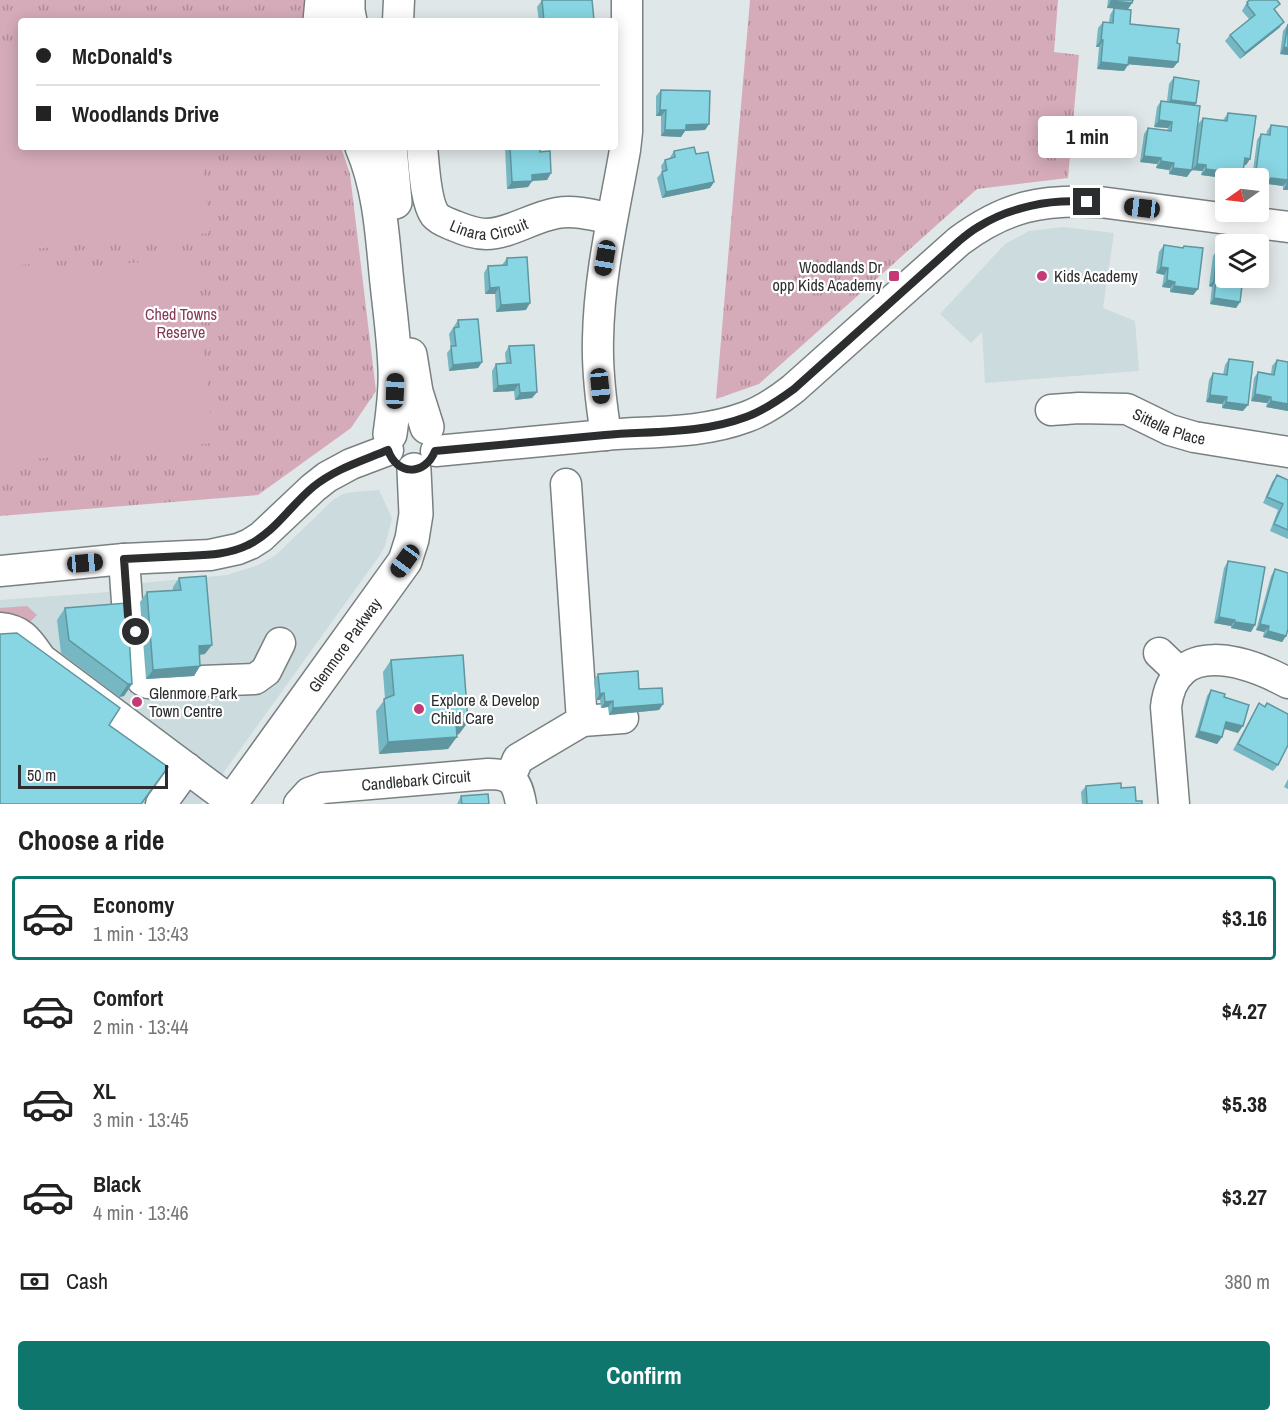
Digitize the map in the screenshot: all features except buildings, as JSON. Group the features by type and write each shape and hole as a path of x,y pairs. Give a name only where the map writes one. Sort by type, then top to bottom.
{"main road":[{"path":"320,18 322,0"},
{"path":"348,0 349,18"},
{"path":"363,150 376,188 390,306 396,370 389,442 394,463 400,467 425,449 420,423 411,421 396,427 389,442"},
{"name":"Glenmore Parkway","path":"231,803 405,561 412,539 425,449 411,362 390,150"}],"street":[{"path":"398,18 399,0"},
{"path":"606,435 597,340 602,272 627,132 627,0"},
{"name":"Linara Circuit","path":"422,150 429,199 435,214 445,222 471,232 485,234 503,231 542,216 563,212 611,219"},
{"path":"425,449 700,429 748,417 773,404 794,389 959,241 979,226 1024,207 1048,202 1100,202 1288,227"},
{"name":"Sittella Place","path":"1051,410 1127,409 1170,430 1194,437 1288,452"},
{"path":"0,571 124,559 210,555 238,549 261,537 327,477 389,442"},
{"path":"566,484 582,721"},
{"path":"124,559 128,616 136,632 142,680 148,683 255,678 266,672 278,647"},
{"path":"0,628 16,631 27,640 41,659 231,803"},
{"path":"1174,804 1166,707 1172,683 1169,663 1187,666 1197,662 1221,660 1250,667 1288,683"},
{"path":"516,791 518,759 582,721 623,718"},
{"path":"161,804 187,768"},
{"name":"Candlebark Circuit","path":"299,804 309,793 330,787 488,774 502,774 516,791"}],"shaded area":[{"name":"Kids Academy","path":"1063,227 1114,233 1103,308 1135,321 1139,371 985,383 982,332 971,343 940,314 1005,244 1029,231"},
{"name":"Glenmore Park Town Centre","path":"379,490 392,518 385,546 380,555 201,804 0,804 0,600 109,592 109,586 227,575 258,565 276,555 333,500 343,494"}],"green space":[{"name":"Ched Towns Reserve","path":"0,0 304,0 304,18 18,18 18,150 342,150 350,174 376,391 351,428 258,495 0,516"},
{"path":"750,0 1058,0 1054,52 1079,55 1068,178 977,189 759,384 716,399"},
{"path":"18,46 18,150 201,150 209,233 0,252 0,48"},
{"path":"85,250 86,258 3,267 2,260"},
{"path":"195,257 213,443 0,462 0,275"},
{"path":"27,606 37,615 29,623 0,618 0,608"}],"place":[{"name":"Woodlands Dr opp Kids Academy","path":"894,276"},
{"name":"Kids Academy","path":"1042,276"},
{"name":"Glenmore Park Town Centre","path":"137,702"},
{"name":"Explore & Develop Child Care","path":"419,709"}],"route":[{"path":"136,632 128,616 124,559 210,555 238,549 261,537 327,477 351,464 388,450 394,463 407,470 414,470 428,464 435,451 700,429 748,417 773,404 794,389 959,241 979,226 1024,207 1048,202 1087,202"}]}
